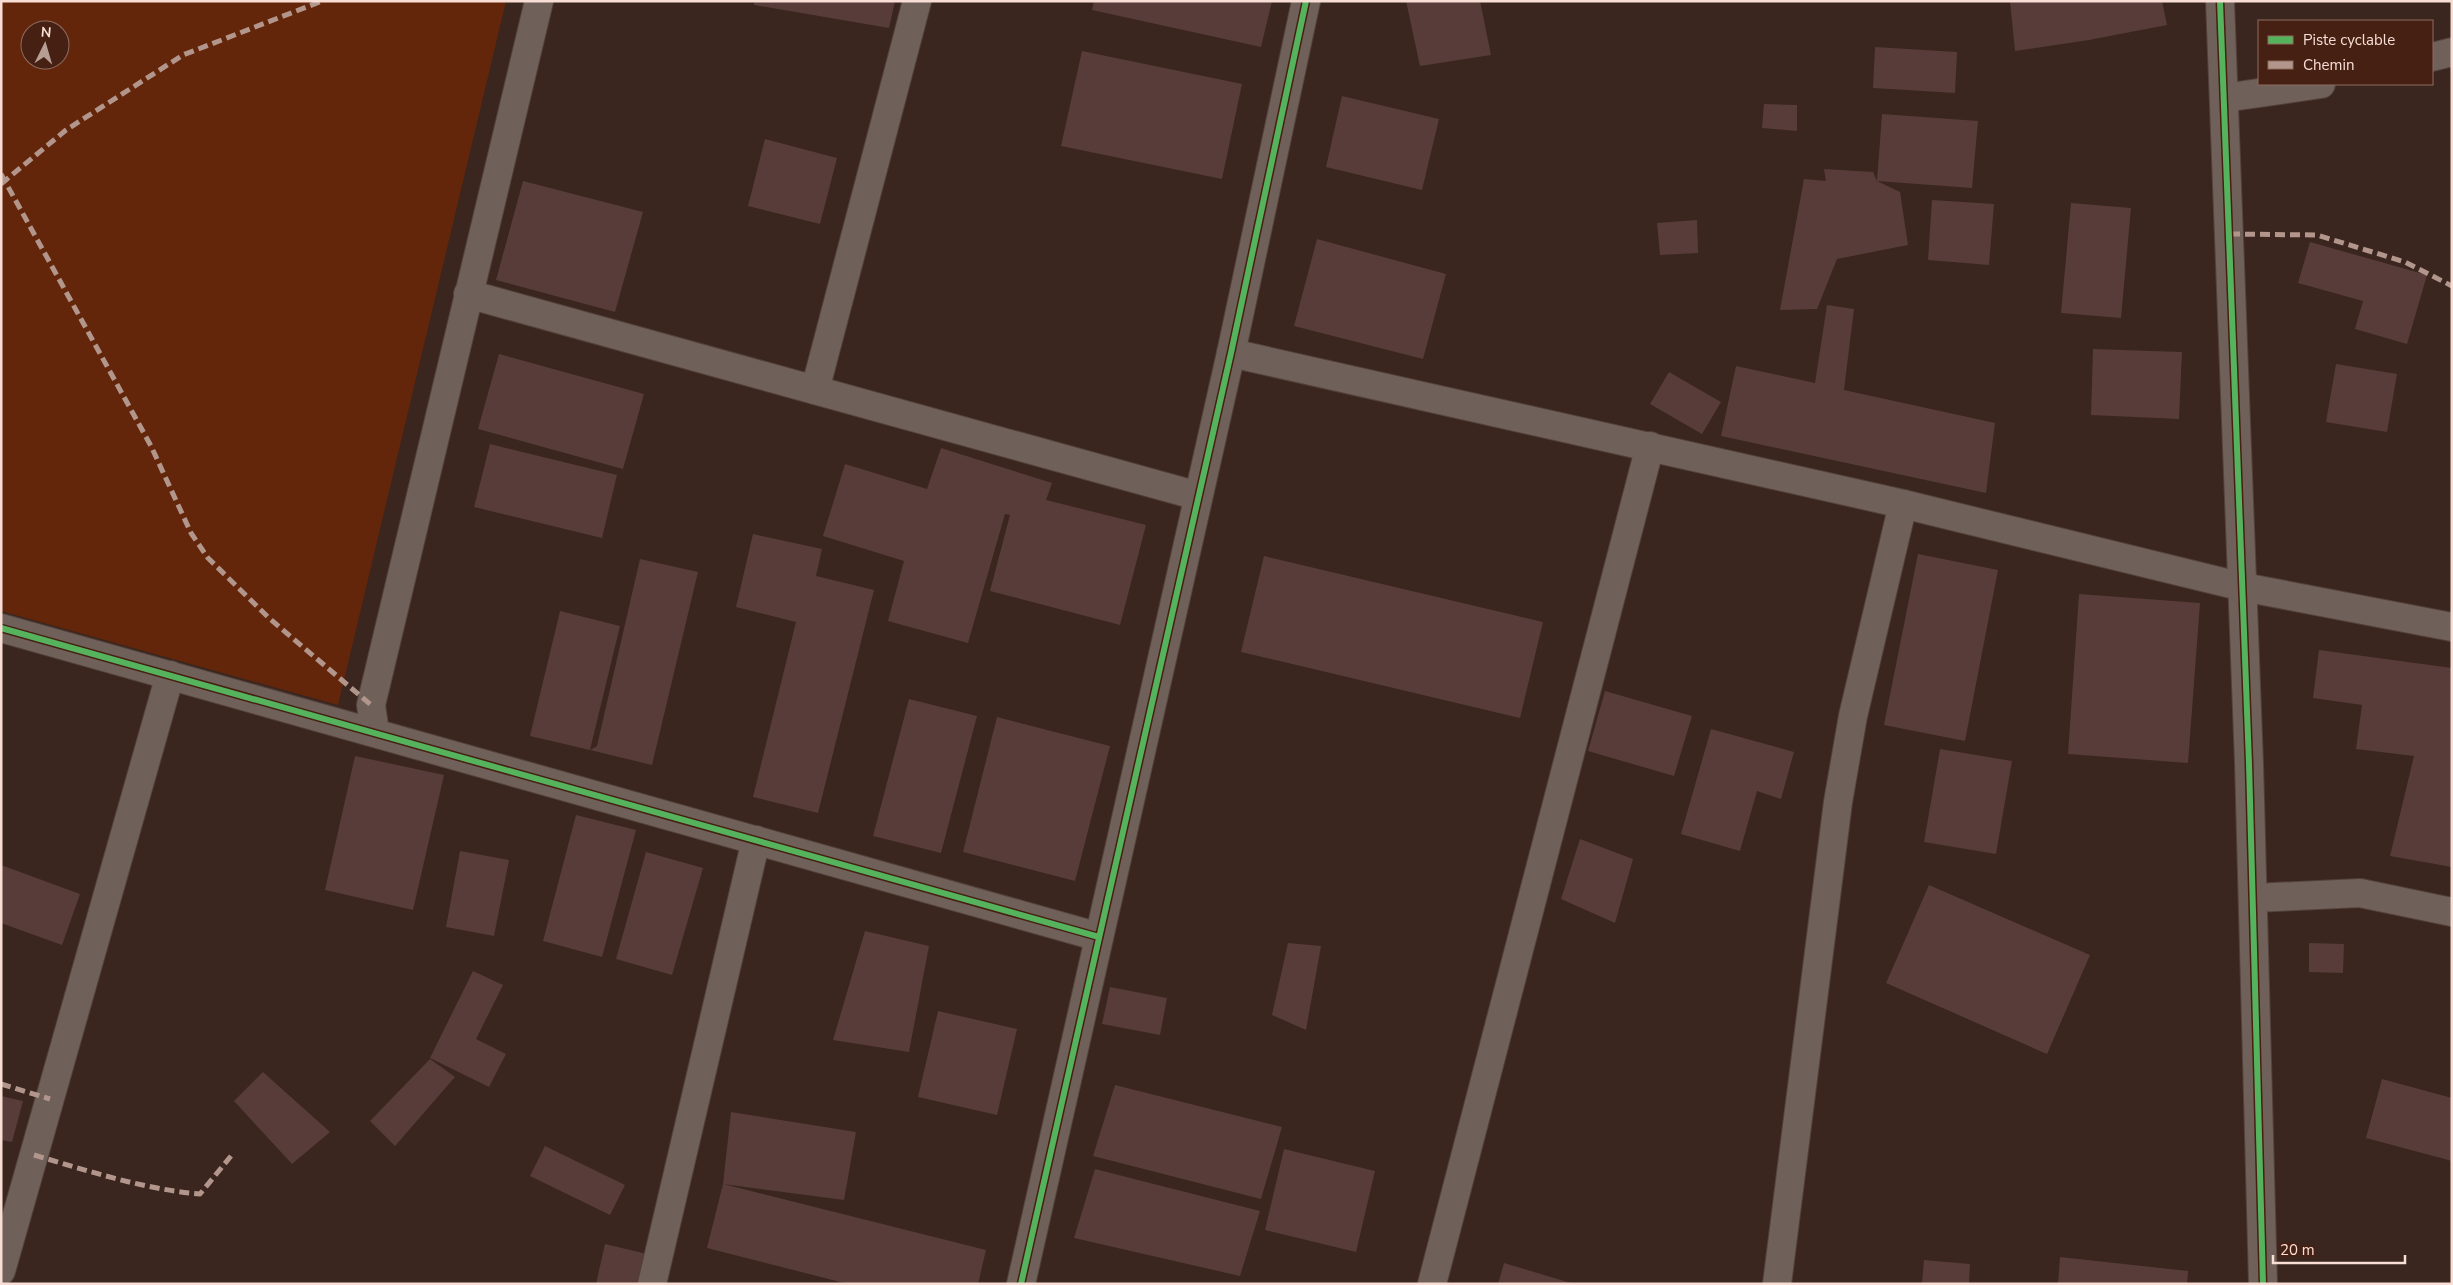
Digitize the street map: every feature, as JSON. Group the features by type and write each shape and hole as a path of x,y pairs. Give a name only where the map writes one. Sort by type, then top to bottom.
{"street":[{"path":"375,733 371,705 538,1"},
{"path":"815,390 918,1"},
{"path":"1021,1284 1231,353 1306,1"},
{"path":"2220,1 2243,588 2263,1284"},
{"path":"2433,57 2452,52"},
{"path":"2224,98 2314,85"},
{"path":"468,294 1198,496"},
{"path":"1231,353 1903,504 2243,588 2452,627"},
{"path":"1432,1284 1650,446"},
{"path":"1777,1284 1838,802 1853,716 1903,504"},
{"path":"1,628 1099,937"},
{"path":"1,1270 170,675"},
{"path":"652,1284 756,840"},
{"path":"2253,898 2360,894 2452,912"}],"shaded area":[{"path":"1,1 506,1 338,705 1,611"}],"building":[{"path":"754,1 895,1 889,28 754,5"},
{"path":"1094,1 1272,1 1261,47 1092,10"},
{"path":"1406,1 1480,1 1491,55 1420,66"},
{"path":"2010,1 2162,1 2167,25 2089,40 2015,51"},
{"path":"1875,47 1957,52 1955,93 1873,88"},
{"path":"1082,51 1242,84 1222,179 1061,146"},
{"path":"1342,96 1439,119 1422,190 1326,167"},
{"path":"1764,104 1797,105 1797,131 1762,128"},
{"path":"1882,114 1978,121 1972,188 1877,181"},
{"path":"765,139 837,158 820,224 748,206"},
{"path":"1824,169 1873,172 1877,181 1900,192 1908,245 1837,259 1817,309 1780,310 1804,179 1826,181"},
{"path":"523,181 643,212 615,312 496,280"},
{"path":"1932,200 1994,204 1989,265 1928,260"},
{"path":"2071,203 2131,208 2121,318 2061,313"},
{"path":"1697,220 1698,253 1660,255 1657,223"},
{"path":"1317,239 1446,274 1423,359 1294,326"},
{"path":"2310,242 2427,275 2407,344 2355,329 2363,301 2298,283"},
{"path":"1827,305 1854,309 1844,390 1995,423 1986,493 1721,436 1736,366 1815,383"},
{"path":"2093,349 2182,352 2179,419 2091,415"},
{"path":"499,354 644,394 623,469 478,429"},
{"path":"2336,364 2397,374 2387,432 2326,422"},
{"path":"1669,372 1721,402 1702,434 1650,404"},
{"path":"490,444 617,475 602,538 474,507"},
{"path":"941,448 1052,483 1046,500 1146,525 1120,625 990,591 1010,515 1005,514 968,643 888,621 904,561 823,536 845,464 927,489"},
{"path":"753,534 822,549 816,576 874,590 818,813 753,797 796,622 736,607"},
{"path":"1918,554 1998,570 1965,741 1884,725"},
{"path":"1264,556 1543,622 1520,718 1241,652"},
{"path":"640,559 698,572 652,765 590,750 597,746"},
{"path":"2079,594 2200,603 2188,763 2068,754"},
{"path":"560,611 620,626 590,750 530,736"},
{"path":"2319,650 2452,668 2452,867 2390,856 2414,756 2356,749 2362,705 2313,698"},
{"path":"1605,691 1692,716 1674,776 1588,751"},
{"path":"909,699 977,716 941,853 873,836"},
{"path":"997,717 1110,746 1075,881 963,852"},
{"path":"1711,729 1794,752 1781,799 1757,791 1740,851 1681,834"},
{"path":"1940,749 2012,761 1996,854 1924,842"},
{"path":"355,756 444,775 413,910 325,890"},
{"path":"576,815 636,830 602,957 543,941"},
{"path":"1580,839 1633,859 1615,923 1561,899"},
{"path":"460,851 509,860 494,936 446,927"},
{"path":"646,852 703,868 672,975 616,959"},
{"path":"1,865 80,894 62,945 1,923"},
{"path":"1929,885 2090,955 2047,1054 1886,983"},
{"path":"865,931 929,946 909,1052 833,1040"},
{"path":"1288,943 1321,946 1306,1030 1272,1015"},
{"path":"2309,943 2344,944 2343,973 2309,972"},
{"path":"473,971 503,985 476,1039 506,1054 489,1087 430,1058"},
{"path":"1110,987 1167,998 1160,1035 1102,1024"},
{"path":"938,1011 1017,1029 997,1115 918,1097"},
{"path":"430,1059 455,1077 395,1146 370,1121"},
{"path":"263,1072 330,1132 292,1164 234,1101"},
{"path":"2382,1079 2452,1098 2452,1161 2366,1138"},
{"path":"1115,1085 1282,1127 1261,1199 1093,1156"},
{"path":"1,1096 23,1101 12,1142 1,1140"},
{"path":"731,1112 856,1132 844,1200 723,1184"},
{"path":"545,1146 625,1185 610,1215 530,1176"},
{"path":"1284,1149 1375,1171 1356,1252 1265,1230"},
{"path":"1095,1169 1260,1211 1240,1276 1074,1238"},
{"path":"723,1184 986,1250 978,1284 848,1284 707,1248"},
{"path":"605,1244 647,1254 639,1284 596,1284"},
{"path":"2060,1257 2188,1271 2187,1284 2058,1284"},
{"path":"1924,1260 1970,1264 1969,1284 1922,1284"},
{"path":"1504,1263 1571,1283 1571,1284 1498,1284"}],"marked path":[{"path":"1,184 66,130 183,55 322,1"},
{"path":"1,174 151,446 191,533 208,558 269,618 371,705"},
{"path":"2230,234 2317,235 2405,262 2452,286"},
{"path":"1,1084 50,1099"},
{"path":"34,1155 136,1184 200,1194 231,1156"}],"cycle path":[{"path":"1021,1284 1231,353 1306,1"},
{"path":"2220,1 2249,763 2263,1284"},
{"path":"1,628 1099,937"}]}
